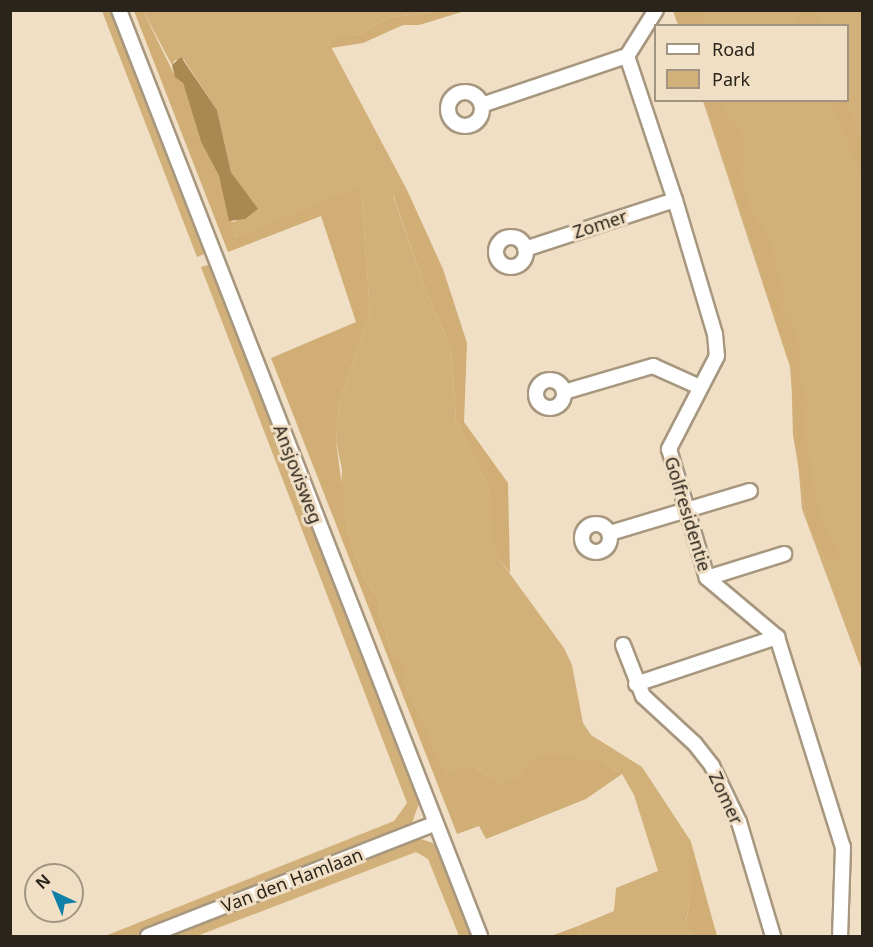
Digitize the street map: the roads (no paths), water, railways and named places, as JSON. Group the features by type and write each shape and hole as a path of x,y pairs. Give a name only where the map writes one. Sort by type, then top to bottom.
{"street":[{"name":"Ansjovisweg","path":"119,10 480,936"},
{"path":"482,105 627,56 656,10"},
{"name":"Golfresidentie","path":"627,56 675,200 715,334 717,356 669,449 707,578 777,637"},
{"name":"Zomer","path":"525,249 675,200"},
{"path":"564,392 653,366 700,387"},
{"path":"610,533 686,513 750,492"},
{"path":"707,578 784,554"},
{"path":"636,684 777,637 843,847 840,936"},
{"name":"Zomer","path":"623,645 636,684 712,766 739,822 773,936"},
{"name":"Van den Hamlaan","path":"148,936 436,824"}]}
